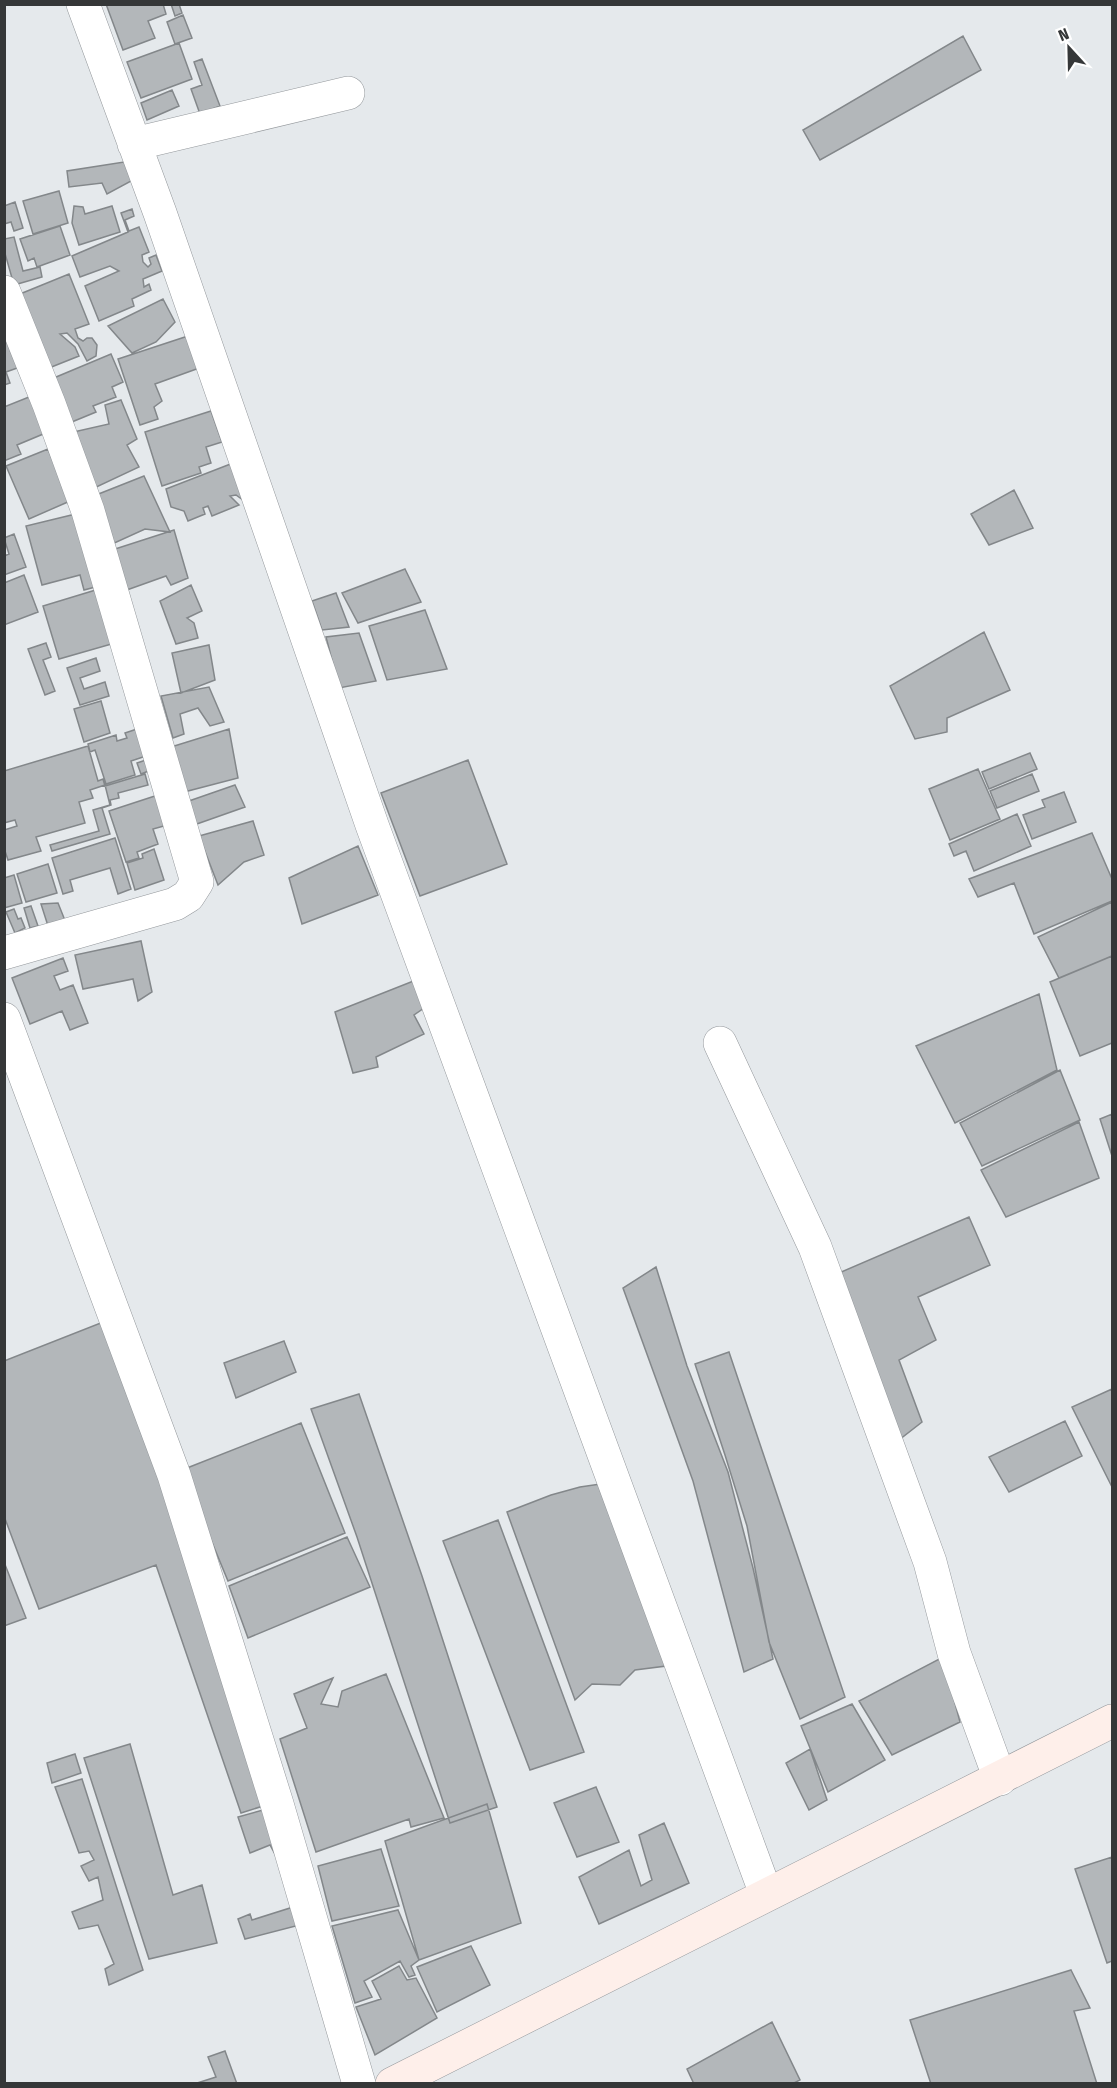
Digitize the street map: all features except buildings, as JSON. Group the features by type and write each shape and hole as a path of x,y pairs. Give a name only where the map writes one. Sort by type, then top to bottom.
{"main road":[{"path":"392,2084 1113,1720"}],"street":[{"path":"83,4 376,837 766,1894"},
{"path":"134,144 348,93"},
{"path":"4,292 49,404 88,511 197,882 188,896 175,904 4,953"},
{"path":"4,1019 174,1474 277,1804 359,2084"},
{"path":"720,1043 815,1247 930,1562 954,1653 1000,1779"}]}
